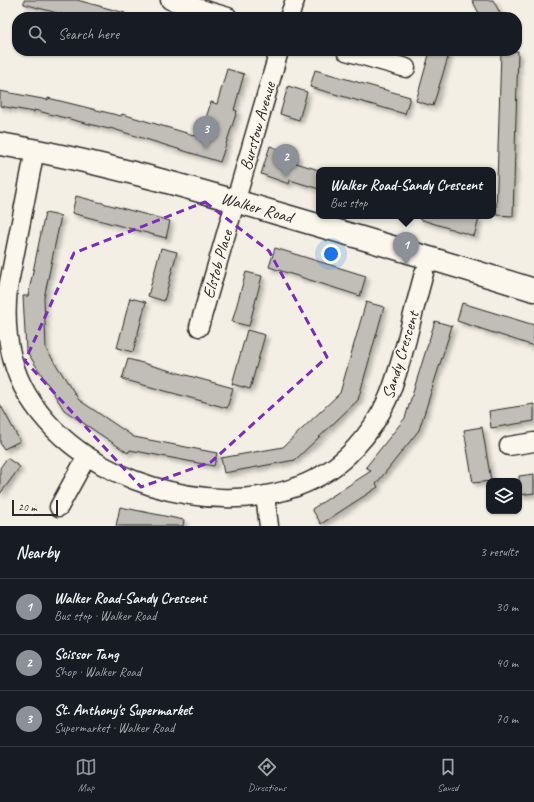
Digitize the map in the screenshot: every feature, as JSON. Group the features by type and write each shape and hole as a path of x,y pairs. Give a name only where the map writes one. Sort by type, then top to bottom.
{"main road":[{"name":"Walker Road","path":"0,144 108,166 400,249 534,290"}],"street":[{"path":"170,0 211,12"},
{"path":"290,12 294,0"},
{"name":"Burstow Avenue","path":"235,201 278,56"},
{"path":"364,56 406,68"},
{"name":"Sandy Crescent","path":"35,150 8,288 6,306 8,344 19,379 28,396 40,413 64,439 103,466 140,483 162,490 209,498 265,496 286,491 307,483 342,461 355,449 380,416 388,399 395,380 424,273"},
{"name":"Elstob Place","path":"199,327 235,201"},
{"path":"534,280 534,290"},
{"path":"509,446 534,442"},
{"path":"59,507 87,456"},
{"path":"265,496 270,526"}],"highlighted area":[{"path":"205,202 269,251 327,357 211,462 141,487 25,361 74,253"}],"building":[{"path":"24,0 77,0 121,12 54,12 24,4"},
{"path":"472,0 493,0 499,12 478,12"},
{"path":"429,56 448,56 433,106 416,101"},
{"path":"501,56 518,56 513,216 496,215"},
{"path":"227,69 244,74 234,110 237,111 220,162 110,128 109,129 34,110 34,112 0,106 0,91 48,100 48,98 121,116 122,114 200,137 211,102 217,104"},
{"path":"315,70 410,97 405,114 310,87"},
{"path":"288,86 307,92 299,120 280,114"},
{"path":"270,146 298,156 296,163 316,169 316,188 290,180 289,184 261,174"},
{"path":"76,196 170,221 166,238 72,213"},
{"path":"45,213 61,216 44,298 46,349 79,400 134,437 217,453 214,466 130,450 128,453 64,410 26,350 23,296 28,296"},
{"path":"419,219 479,219 474,236"},
{"path":"161,248 177,252 164,301 148,296"},
{"path":"275,248 366,276 360,296 269,267"},
{"path":"246,272 262,276 249,326 232,322"},
{"path":"130,298 146,302 133,352 117,348"},
{"path":"366,302 384,307 358,400 295,460 224,473 221,458 283,447 340,393"},
{"path":"462,303 534,325 534,346 457,321"},
{"path":"435,321 452,326 419,430 376,484 378,487 321,524 312,509 371,471 366,467 405,418"},
{"path":"247,330 265,335 250,389 232,384"},
{"path":"128,359 233,388 227,408 122,379"},
{"path":"0,404 20,441 4,449 0,443"},
{"path":"534,404 534,421 491,428 489,411"},
{"path":"482,427 490,478 486,478 486,482 473,483 464,430"},
{"path":"7,458 20,467 0,494 0,468"},
{"path":"534,474 534,493 522,495 522,478 519,478 519,476"},
{"path":"120,507 184,520 183,526 116,526"}],"place":[{"name":"St. Anthony's Supermarket","path":"206,149"},
{"name":"Scissor Tang","path":"286,177"},
{"name":"Walker Road-Sandy Crescent","path":"406,265"}]}
